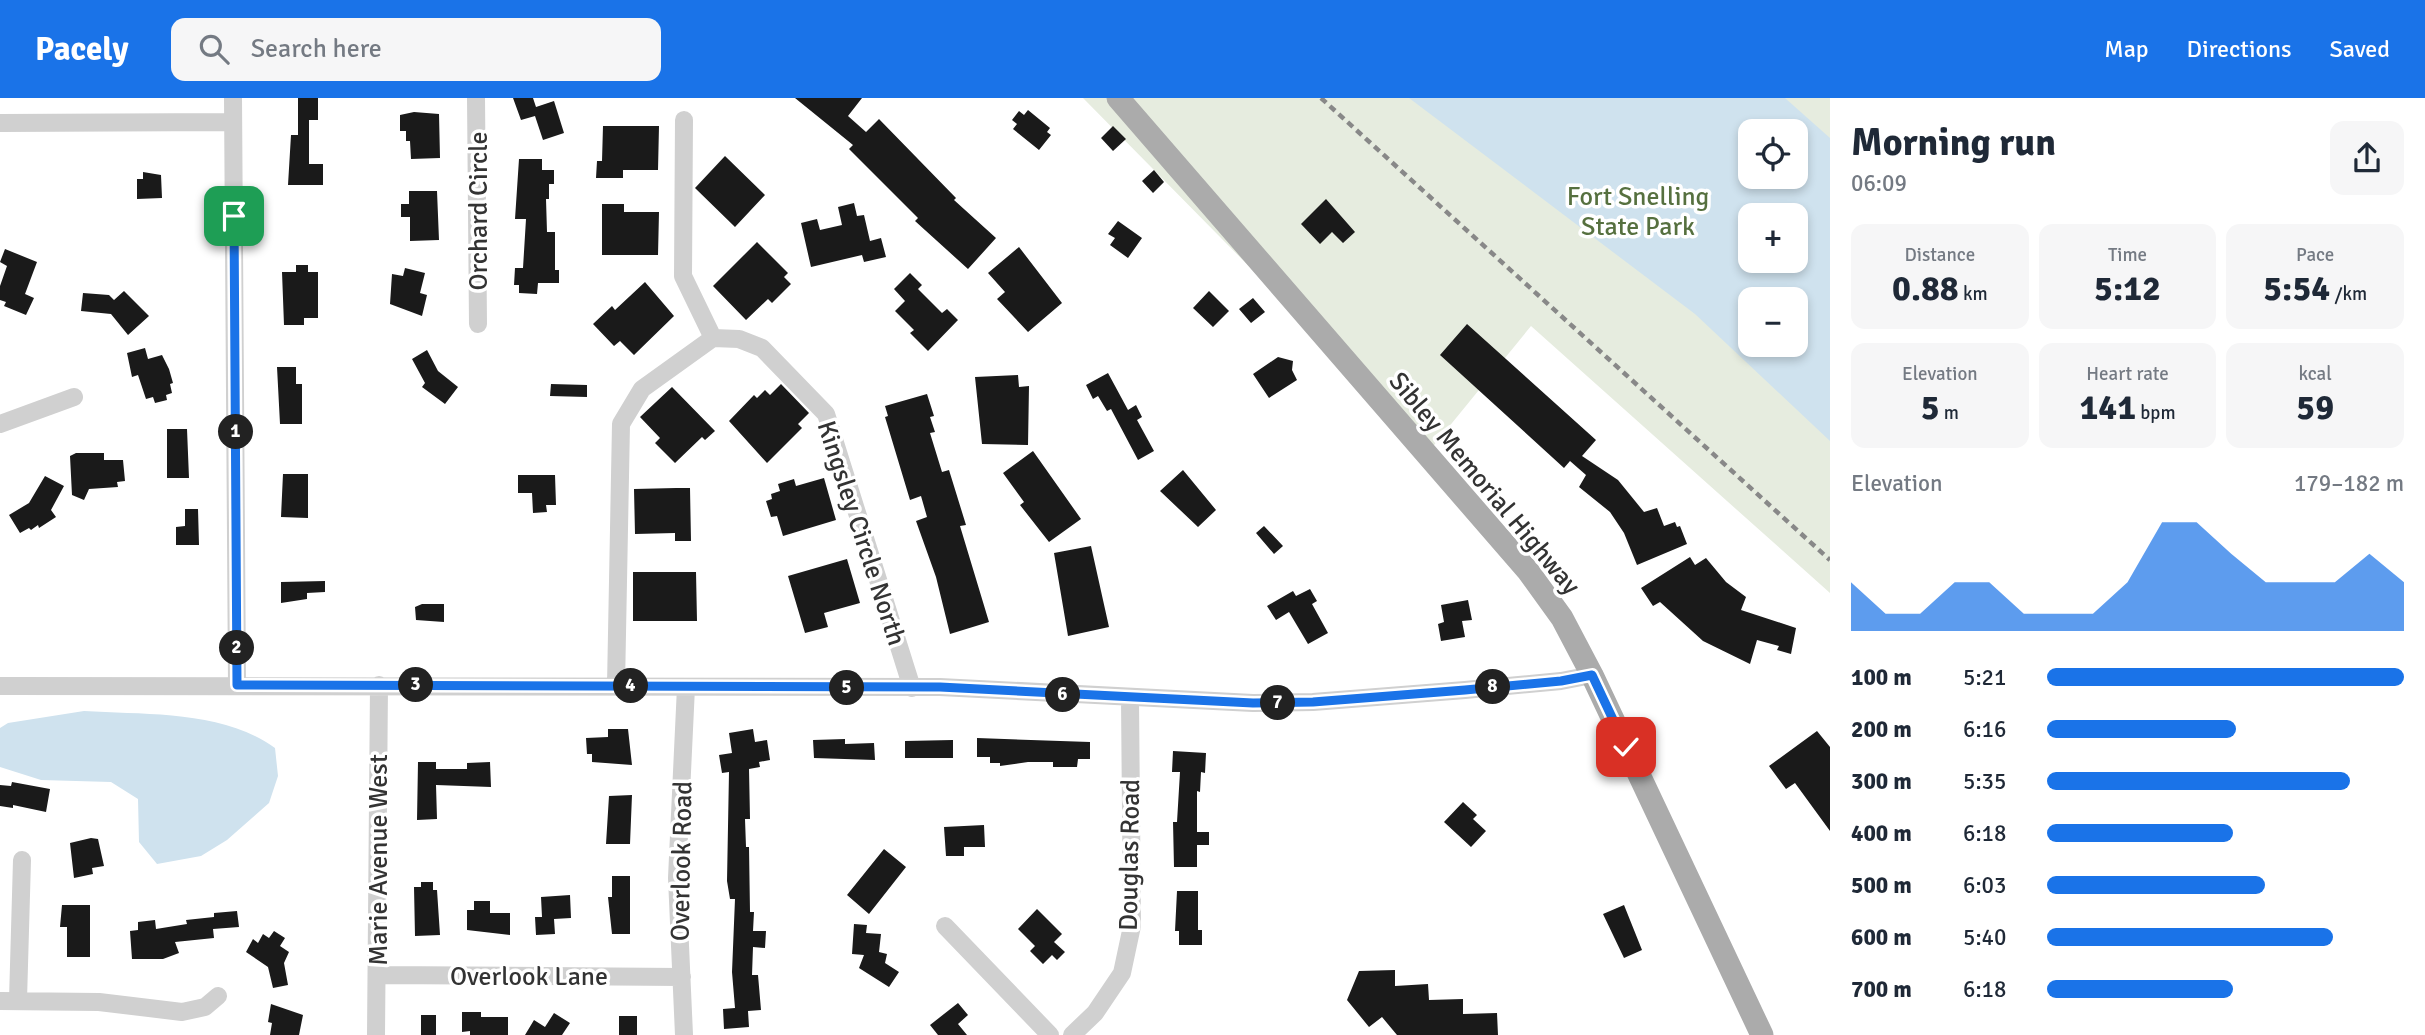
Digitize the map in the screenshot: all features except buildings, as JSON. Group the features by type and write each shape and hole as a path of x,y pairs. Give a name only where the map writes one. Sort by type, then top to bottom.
{"main road":[{"name":"Sibley Memorial Highway","path":"1118,98 1528,571 1562,618 1592,675 1762,1035"}],"street":[{"path":"233,98 237,685"},
{"name":"Orchard Circle","path":"476,98 478,324"},
{"path":"616,686 621,424 642,389 713,338 682,276 684,120"},
{"path":"0,123 233,122"},
{"name":"Kingsley Circle North","path":"713,338 739,339 762,348 826,414 912,688"},
{"path":"0,424 74,397"},
{"path":"0,686 912,688 1129,699 1313,702 1561,681 1592,675"},
{"name":"Marie Avenue West","path":"376,1035 379,685"},
{"name":"Overlook Road","path":"684,1035 677,878 686,687"},
{"name":"Douglas Road","path":"1072,1035 1095,1013 1122,973 1132,926 1129,699"},
{"path":"22,860 9,1001 99,1002 182,1012 205,1007 218,996"},
{"path":"945,926 1050,1035"},
{"name":"Overlook Lane","path":"377,975 682,977"}],"green space":[{"name":"Fort Snelling State Park","path":"1083,98 1830,98 1830,593 1531,326 1430,450"}],"water":[{"path":"1409,98 1785,98 1830,138 1830,441 1741,357 1808,357 1808,287 1738,287 1738,354 1695,314"},
{"path":"84,711 183,717 232,727 254,736 275,748 278,776 269,803 227,840 201,856 157,864 139,842 138,799 111,782 41,780 0,767 0,728 8,723"}],"railway":[{"path":"1321,98 1830,560"}],"route":[{"path":"234,216 237,685 940,687 1129,699 1253,703 1313,702 1465,690 1561,681 1592,675 1626,747"}]}
